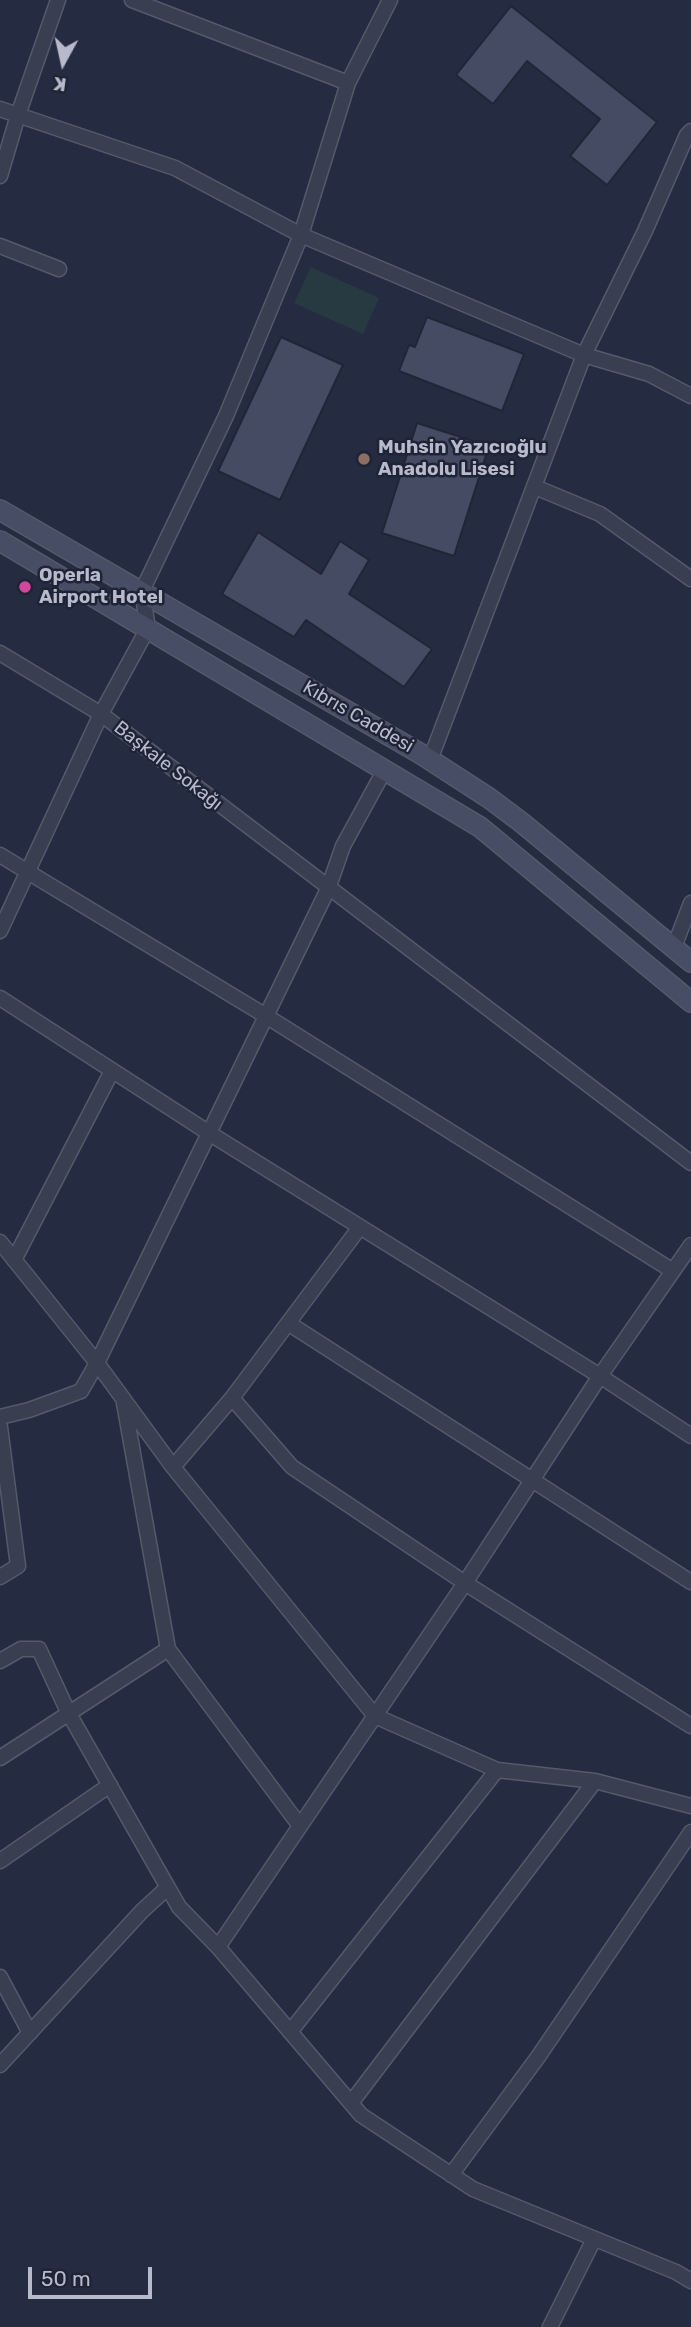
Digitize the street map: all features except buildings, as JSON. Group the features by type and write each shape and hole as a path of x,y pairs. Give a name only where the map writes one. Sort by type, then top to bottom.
{"main road":[{"name":"Kıbrıs Caddesi","path":"0,510 430,760 489,798 691,962"},
{"path":"0,541 384,771 454,810 489,834 691,1002"}],"street":[{"path":"0,176 58,0"},
{"path":"132,0 348,83"},
{"path":"0,931 101,714 148,628 142,591 226,416 301,235 348,83 390,0"},
{"path":"0,109 175,168 301,235 584,355 649,374 691,396"},
{"path":"430,760 584,355 691,131"},
{"path":"0,246 59,269"},
{"path":"535,486 600,514 691,579"},
{"name":"Başkale Sokağı","path":"0,653 101,714 691,1163"},
{"path":"0,1416 29,1410 81,1391 328,889 344,846 384,771"},
{"path":"0,855 266,1016 673,1271"},
{"path":"674,947 691,903"},
{"path":"0,998 209,1133 600,1376 691,1436"},
{"path":"14,1260 112,1071"},
{"path":"173,1467 232,1398 360,1227"},
{"path":"0,1242 97,1363 173,1467 375,1716 498,1770 595,1781 691,1806"},
{"path":"218,1947 465,1583 600,1376 691,1245"},
{"path":"288,1323 691,1582"},
{"path":"123,1398 168,1649 300,1826"},
{"path":"232,1398 292,1467 465,1583 691,1726"},
{"path":"0,1427 2,1461 18,1566 0,1577"},
{"path":"0,1661 21,1649 39,1649 68,1712 178,1907 218,1947 361,2115 473,2189 691,2280"},
{"path":"0,1758 168,1649"},
{"path":"290,2032 498,1770"},
{"path":"351,2103 595,1781"},
{"path":"0,1861 110,1785"},
{"path":"451,2175 538,2057 691,1832"},
{"path":"0,2066 142,1911 167,1888"},
{"path":"0,1977 30,2033"},
{"path":"550,2327 594,2239"}],"shaded area":[{"path":"311,267 379,298 363,334 294,303"}],"place":[{"name":"Muhsin Yazıcıoğlu Anadolu Lisesi","path":"364,459"},
{"name":"Operla Airport Hotel","path":"25,587"}]}
